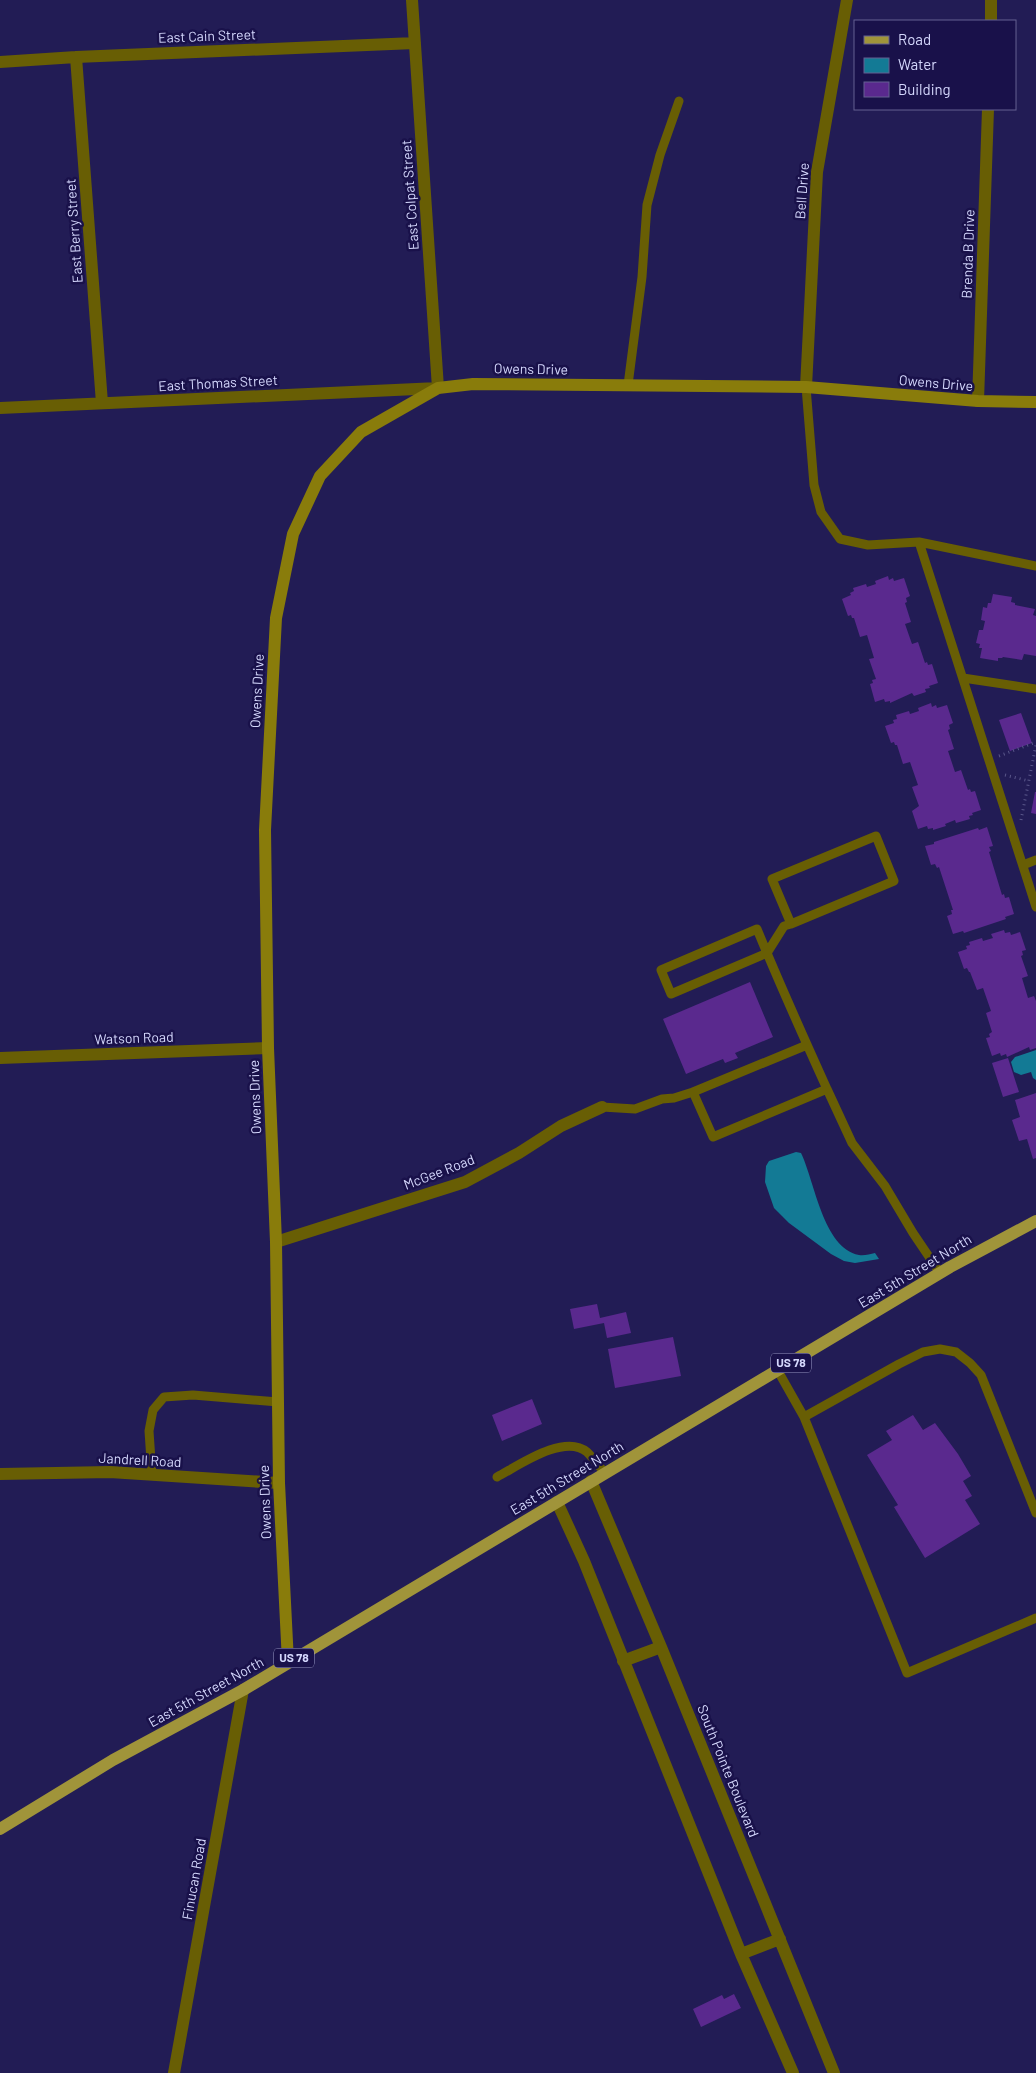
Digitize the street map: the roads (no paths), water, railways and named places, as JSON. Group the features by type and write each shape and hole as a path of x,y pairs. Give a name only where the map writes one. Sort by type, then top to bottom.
{"main road":[{"name":"East 5th Street North","path":"0,1829 114,1760 243,1690 940,1273 1036,1221"}],"street":[{"name":"East Colpat Street","path":"412,0 438,388"},
{"name":"Bell Drive","path":"806,387 817,172 847,0"},
{"path":"991,0 991,20"},
{"name":"East Cain Street","path":"0,62 76,56 415,43"},
{"name":"East Berry Street","path":"76,56 102,403"},
{"name":"Brenda B Drive","path":"978,401 988,110"},
{"name":"Owens Drive","path":"288,1662 279,1483 276,1242 268,1048 265,830 276,618 293,534 320,476 361,432 438,388 473,384 806,387 978,401 1036,402"},
{"name":"East Thomas Street","path":"0,408 438,388"},
{"name":"Watson Road","path":"0,1058 268,1048"},
{"name":"McGee Road","path":"276,1242 465,1182 519,1153 561,1126 602,1106"},
{"name":"Jandrell Road","path":"0,1474 110,1472 279,1483"},
{"name":"South Pointe Boulevard","path":"591,1481 661,1647 834,2073"},
{"path":"557,1502 584,1561 741,1954 794,2073"},
{"path":"623,1661 661,1647"},
{"name":"Finucan Road","path":"174,2073 243,1690"},
{"path":"741,1954 780,1938"}],"lane":[{"path":"628,385 642,277 647,205 660,154 679,101"},
{"path":"806,387 814,484 821,512 840,539 868,544 920,542 1036,566"},
{"path":"920,542 1036,907"},
{"path":"963,678 1036,689"},
{"path":"791,924 772,879 876,836 894,881 791,924 784,926 767,953 671,994 661,970 757,929 767,953 826,1089 852,1143 885,1186 940,1273"},
{"path":"1023,865 1036,860"},
{"path":"602,1106 636,1109 662,1099 674,1098 807,1045"},
{"path":"693,1092 713,1137 826,1089"},
{"path":"804,1417 923,1352 940,1350 956,1352 981,1375 1036,1514"},
{"path":"778,1371 804,1417 907,1672 1036,1618"},
{"path":"152,1475 149,1431 153,1410 164,1397 193,1395 278,1402"},
{"path":"497,1477 544,1452 562,1446 586,1451 605,1472"}],"water":[{"path":"1036,1050 1036,1080 1031,1072 1021,1075 1014,1072 1011,1062 1015,1057"},
{"path":"796,1152 801,1153 822,1212 837,1240 847,1250 859,1255 875,1253 879,1259 855,1263 844,1261 831,1254 789,1223 774,1208 765,1182 766,1166 769,1161"}]}
